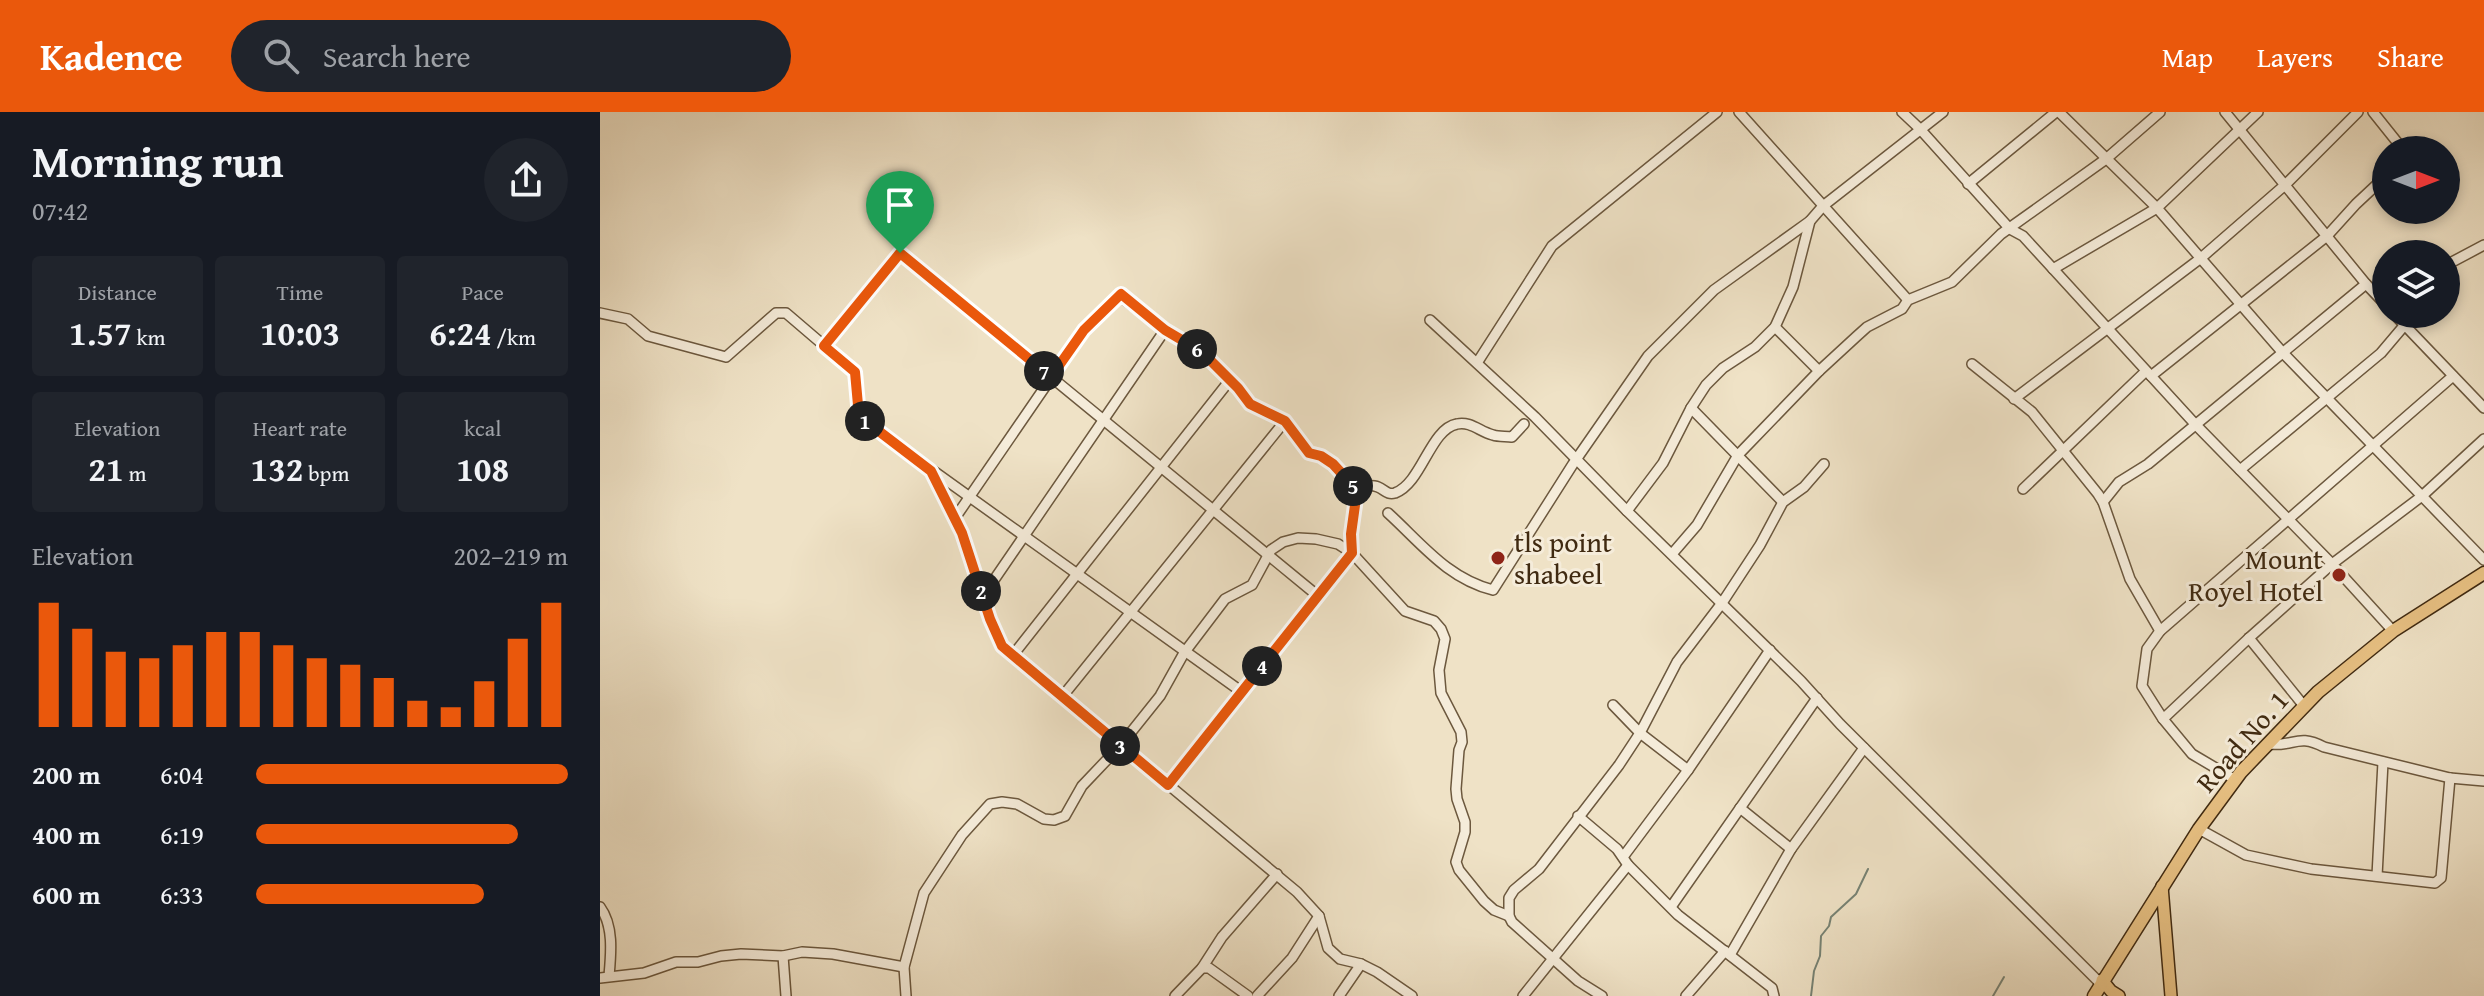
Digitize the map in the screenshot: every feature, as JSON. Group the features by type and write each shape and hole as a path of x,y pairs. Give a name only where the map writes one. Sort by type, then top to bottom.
{"highway":[{"name":"Road No. 1","path":"2094,996 2199,829 2268,744 2318,692 2393,631 2484,573"}],"main road":[{"path":"2162,886 2171,996"},
{"path":"2102,982 2119,996"}],"street":[{"path":"1477,363 1552,246 1717,112"},
{"path":"1739,112 1908,300"},
{"path":"1902,112 2010,229 2023,236 2195,424 2393,631"},
{"path":"1388,513 1453,574 1472,585 1493,590 1648,356 1714,290 1810,221 1823,206 1943,112"},
{"path":"1968,184 2058,112 2157,208 2283,353 2484,560"},
{"path":"1672,554 1707,511 1738,455 1819,371 1867,327 1902,309 1908,300 1952,282 2001,234 2106,159 2160,112"},
{"path":"2225,112 2372,290"},
{"path":"2053,269 2157,208 2258,112"},
{"path":"2014,399 2201,258 2285,185 2358,112"},
{"path":"2373,112 2392,136"},
{"path":"2023,489 2062,449 2148,373 2327,236 2372,189"},
{"path":"1627,511 1663,463 1706,385 1723,368 1755,347 1775,327 1793,287 1810,221"},
{"path":"2460,258 2484,245"},
{"path":"824,346 900,253 1318,596"},
{"path":"2103,502 2119,482 2148,464 2366,284"},
{"path":"955,518 1084,330 1121,294 1165,330 1202,352 1250,404 1285,421 1309,453 1333,464 1353,487 1356,498 1352,553 1168,785"},
{"path":"600,313 628,319 648,336 726,357 776,313 786,313 855,372 859,416 931,471 962,533 1002,646 1297,892 1319,916 1328,948 1340,959 1377,972 1412,996"},
{"path":"1430,320 1770,650 1864,748 2102,982"},
{"path":"1775,327 1819,371"},
{"path":"2240,470 2381,353 2404,328"},
{"path":"2408,328 2484,408"},
{"path":"983,596 1165,330"},
{"path":"1972,364 2032,412 2103,502 2130,579 2160,631"},
{"path":"2236,780 2192,754 2163,719 2142,686 2147,649 2160,631 2453,376"},
{"path":"1013,655 1230,380"},
{"path":"1691,408 1783,502"},
{"path":"1062,697 1285,421"},
{"path":"1353,487 1378,487 1392,494 1399,491 1417,474 1420,464 1440,437 1459,423 1471,424 1492,435 1512,437 1524,424"},
{"path":"876,430 1242,692"},
{"path":"2163,719 2332,564 2422,496 2484,439"},
{"path":"1509,916 1509,898 1514,890 1539,869 1619,765 1640,733 1677,662 1722,603 1760,545 1783,502 1804,487 1824,464"},
{"path":"906,996 904,967 924,893 962,835 990,804 1017,804 1044,819 1054,820 1065,816 1082,786 1120,746 1160,696 1185,651 1225,599 1252,585 1271,550 1283,542 1298,538 1338,544 1352,553 1405,611 1434,621 1441,629 1445,639 1439,670 1441,693 1461,732 1462,742 1456,789 1465,832 1456,862 1459,870 1494,910 1509,916 1578,981 1602,996"},
{"path":"2249,638 2304,706"},
{"path":"1523,996 1625,861 1770,650"},
{"path":"1671,907 1817,698"},
{"path":"1613,705 1640,733 1688,770"},
{"path":"2268,744 2284,746 2300,739 2310,740 2324,747 2450,778 2484,781"},
{"path":"1686,996 1727,953 1791,849 1864,748"},
{"path":"2377,876 2383,762"},
{"path":"2199,829 2246,855 2311,869 2435,883 2441,878 2450,778"},
{"path":"1740,808 1791,849"},
{"path":"1578,816 1617,849 1671,907 1772,988 1774,996"},
{"path":"1175,996 1202,968 1222,937 1277,874"},
{"path":"600,907 609,931 604,977 644,973 676,962 698,962 730,955 783,956 802,952 904,967"},
{"path":"1257,996 1292,958 1319,916"},
{"path":"783,956 786,996"},
{"path":"1339,996 1361,964"},
{"path":"1202,968 1209,968 1248,996"}],"waterway":[{"path":"1811,996 1821,936 1829,926 1831,917 1856,894 1868,869"},
{"path":"1993,996 2004,977"}],"place":[{"name":"tls point shabeel","path":"1498,558"},
{"name":"Mount Royel Hotel","path":"2339,575"}],"route":[{"path":"900,253 1051,377 1084,330 1121,294 1165,330 1202,352 1250,404 1285,421 1309,453 1333,464 1353,487 1356,511 1351,534 1352,553 1168,785 1002,646 962,533 931,471 859,416 855,372 824,346 900,253"}]}
